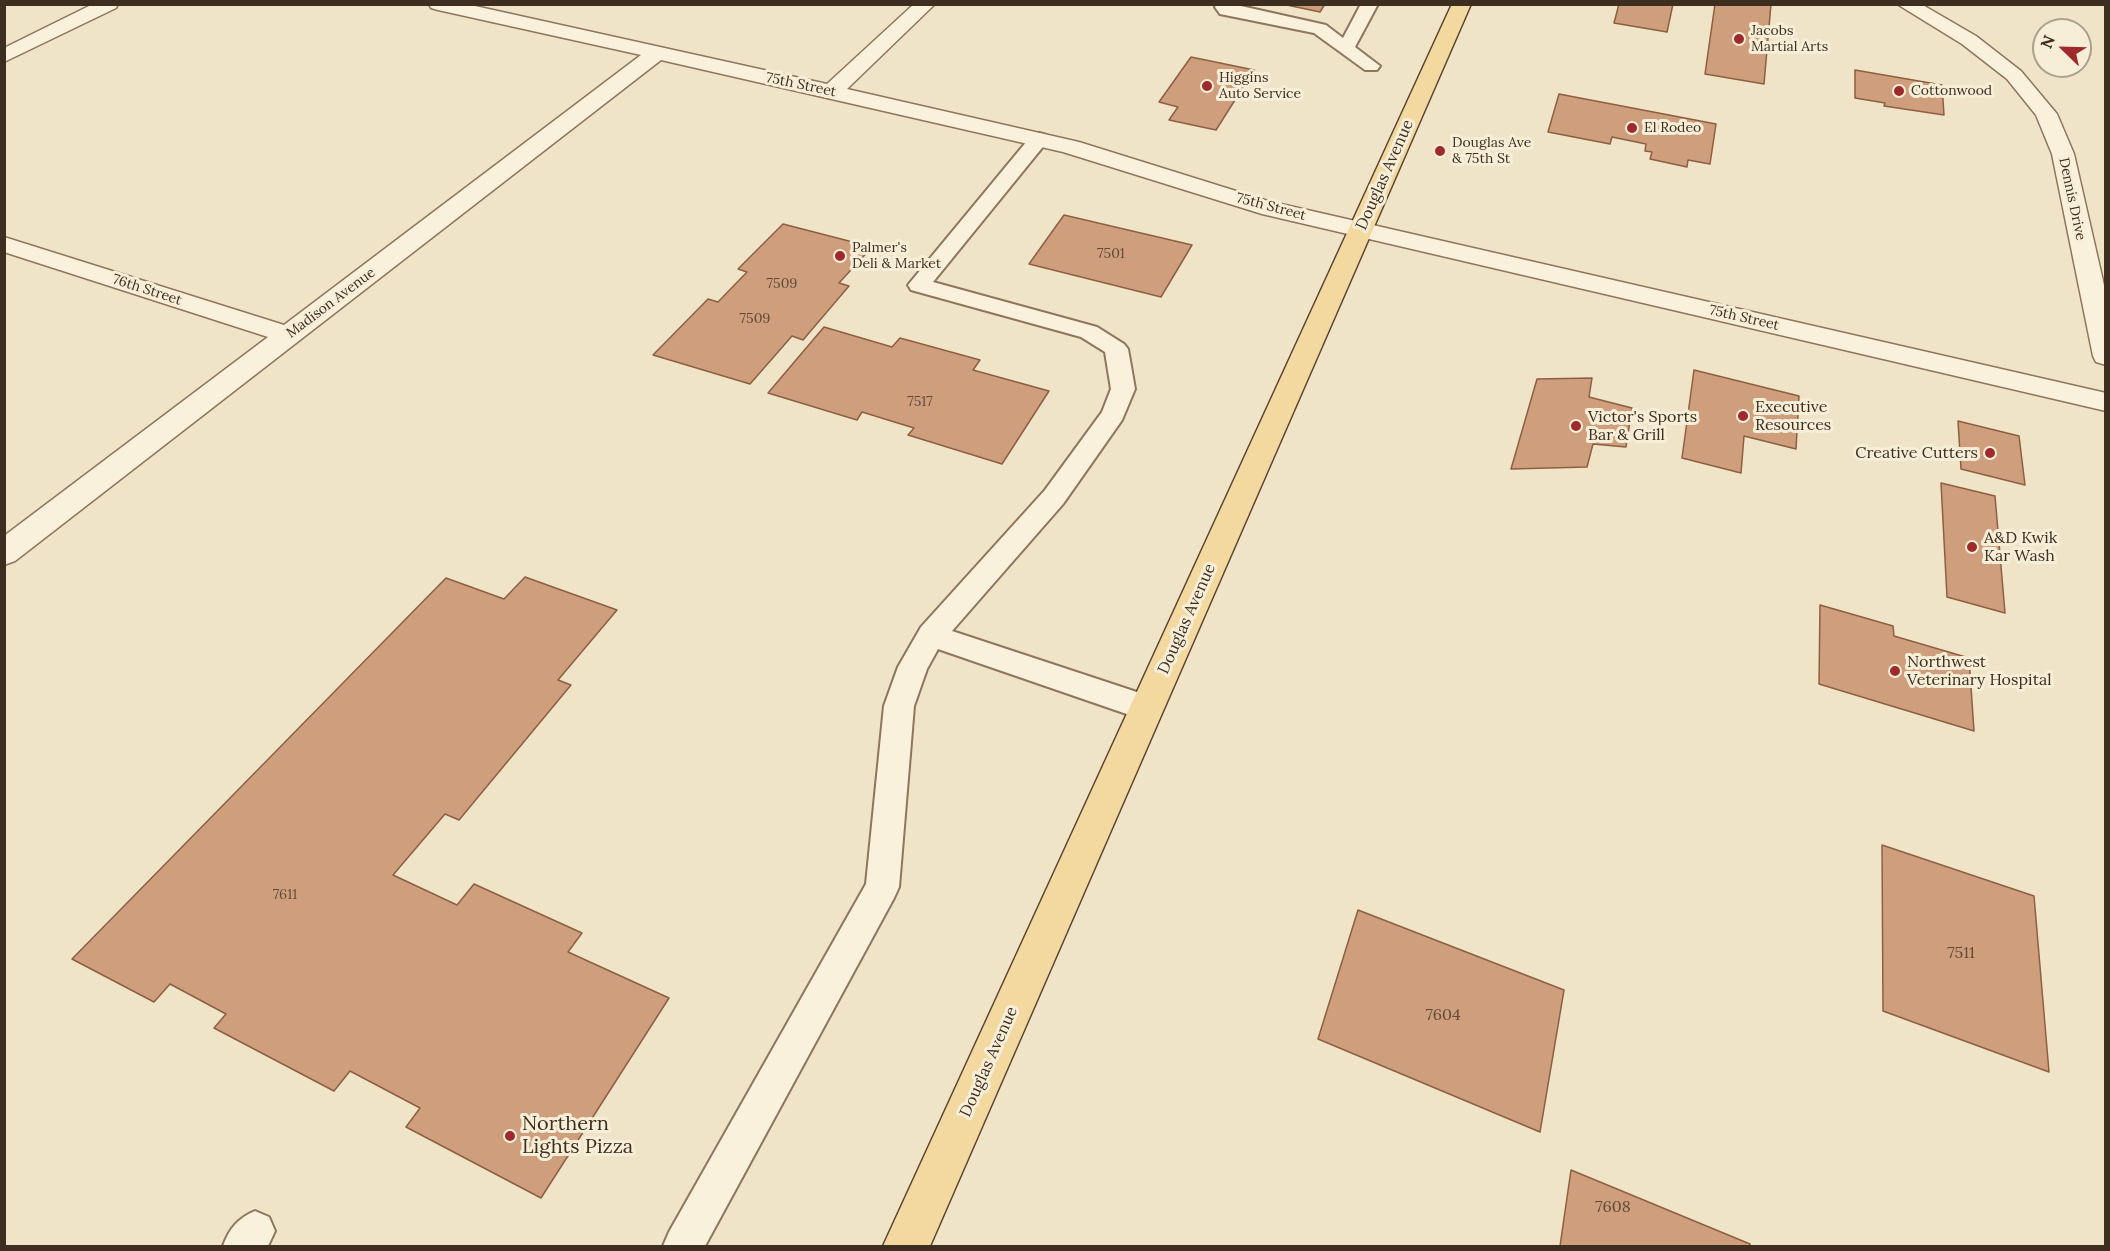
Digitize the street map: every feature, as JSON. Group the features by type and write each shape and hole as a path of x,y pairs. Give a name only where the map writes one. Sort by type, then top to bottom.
{"main road":[{"name":"Douglas Avenue","path":"909,1242 1462,4"}],"street":[{"path":"4,56 109,4"},
{"name":"75th Street","path":"438,4 1038,139 1262,207 2106,402"},
{"path":"831,92 926,4"},
{"name":"Dennis Drive","path":"1906,4 1969,40 2014,75 2046,114 2063,154 2106,356"},
{"name":"Madison Avenue","path":"4,553 657,53"},
{"name":"76th Street","path":"4,244 289,335"}],"lane":[{"path":"1224,4 1223,7 1226,10 1320,29 1371,66"},
{"path":"1346,48 1370,4"},
{"path":"683,1246 882,886 899,706 913,667 931,635 1054,497 1113,414 1123,389 1116,349 1089,332 920,285 1038,139"},
{"path":"931,635 1147,708"}],"building":[{"path":"1282,4 1325,4 1320,12"},
{"path":"1619,4 1673,4 1667,32 1614,23"},
{"name":"Jacobs Martial Arts","path":"1715,4 1771,4 1764,84 1705,74"},
{"name":"Higgins Auto Service","path":"1191,57 1254,70 1216,130 1169,120 1178,107 1159,102"},
{"name":"Cottonwood","path":"1855,70 1942,85 1944,115 1884,106 1885,103 1855,98"},
{"name":"El Rodeo","path":"1559,94 1716,124 1710,164 1688,160 1687,167 1650,159 1652,152 1645,151 1646,144 1612,137 1610,144 1548,132"},
{"path":"1064,215 1192,245 1161,297 1029,264"},
{"path":"783,224 872,247 839,283 849,286 803,340 792,336 750,384 653,355 708,299 718,302 747,272 738,269"},
{"path":"824,327 892,347 900,338 980,360 973,370 1049,391 1002,464 908,435 914,428 862,412 857,420 768,393"},
{"name":"Executive Resources","path":"1694,370 1799,396 1796,449 1744,436 1741,473 1682,458"},
{"name":"Victor's Sports Bar & Grill","path":"1592,378 1589,397 1632,408 1626,447 1593,444 1587,467 1511,469 1537,379"},
{"name":"Creative Cutters","path":"1958,421 2019,436 2025,485 1961,469"},
{"name":"A&D Kwik Kar Wash","path":"1941,483 1995,496 2005,613 1947,597"},
{"path":"525,577 617,610 558,680 571,685 459,820 445,814 393,875 457,905 474,884 582,933 568,952 669,998 541,1198 406,1127 420,1108 350,1071 334,1091 214,1028 226,1014 170,984 154,1002 72,959 446,578 504,599"},
{"name":"Northwest Veterinary Hospital","path":"1820,605 1893,626 1894,636 1969,658 1974,731 1819,684"},
{"path":"1882,845 2034,896 2049,1072 1883,1011"},
{"path":"1358,910 1564,990 1540,1132 1318,1039"},
{"path":"1571,1170 1750,1244 1750,1246 1560,1246"}],"place":[{"name":"Jacobs Martial Arts","path":"1739,39"},
{"name":"Higgins Auto Service","path":"1207,86"},
{"name":"Cottonwood","path":"1899,91"},
{"name":"El Rodeo","path":"1632,128"},
{"name":"Douglas Ave & 75th St","path":"1440,151"},
{"name":"Palmer's Deli & Market","path":"840,256"},
{"name":"Executive Resources","path":"1743,416"},
{"name":"Victor's Sports Bar & Grill","path":"1576,426"},
{"name":"Creative Cutters","path":"1990,453"},
{"name":"A&D Kwik Kar Wash","path":"1972,547"},
{"name":"Northwest Veterinary Hospital","path":"1895,671"},
{"name":"Northern Lights Pizza","path":"510,1136"}]}
